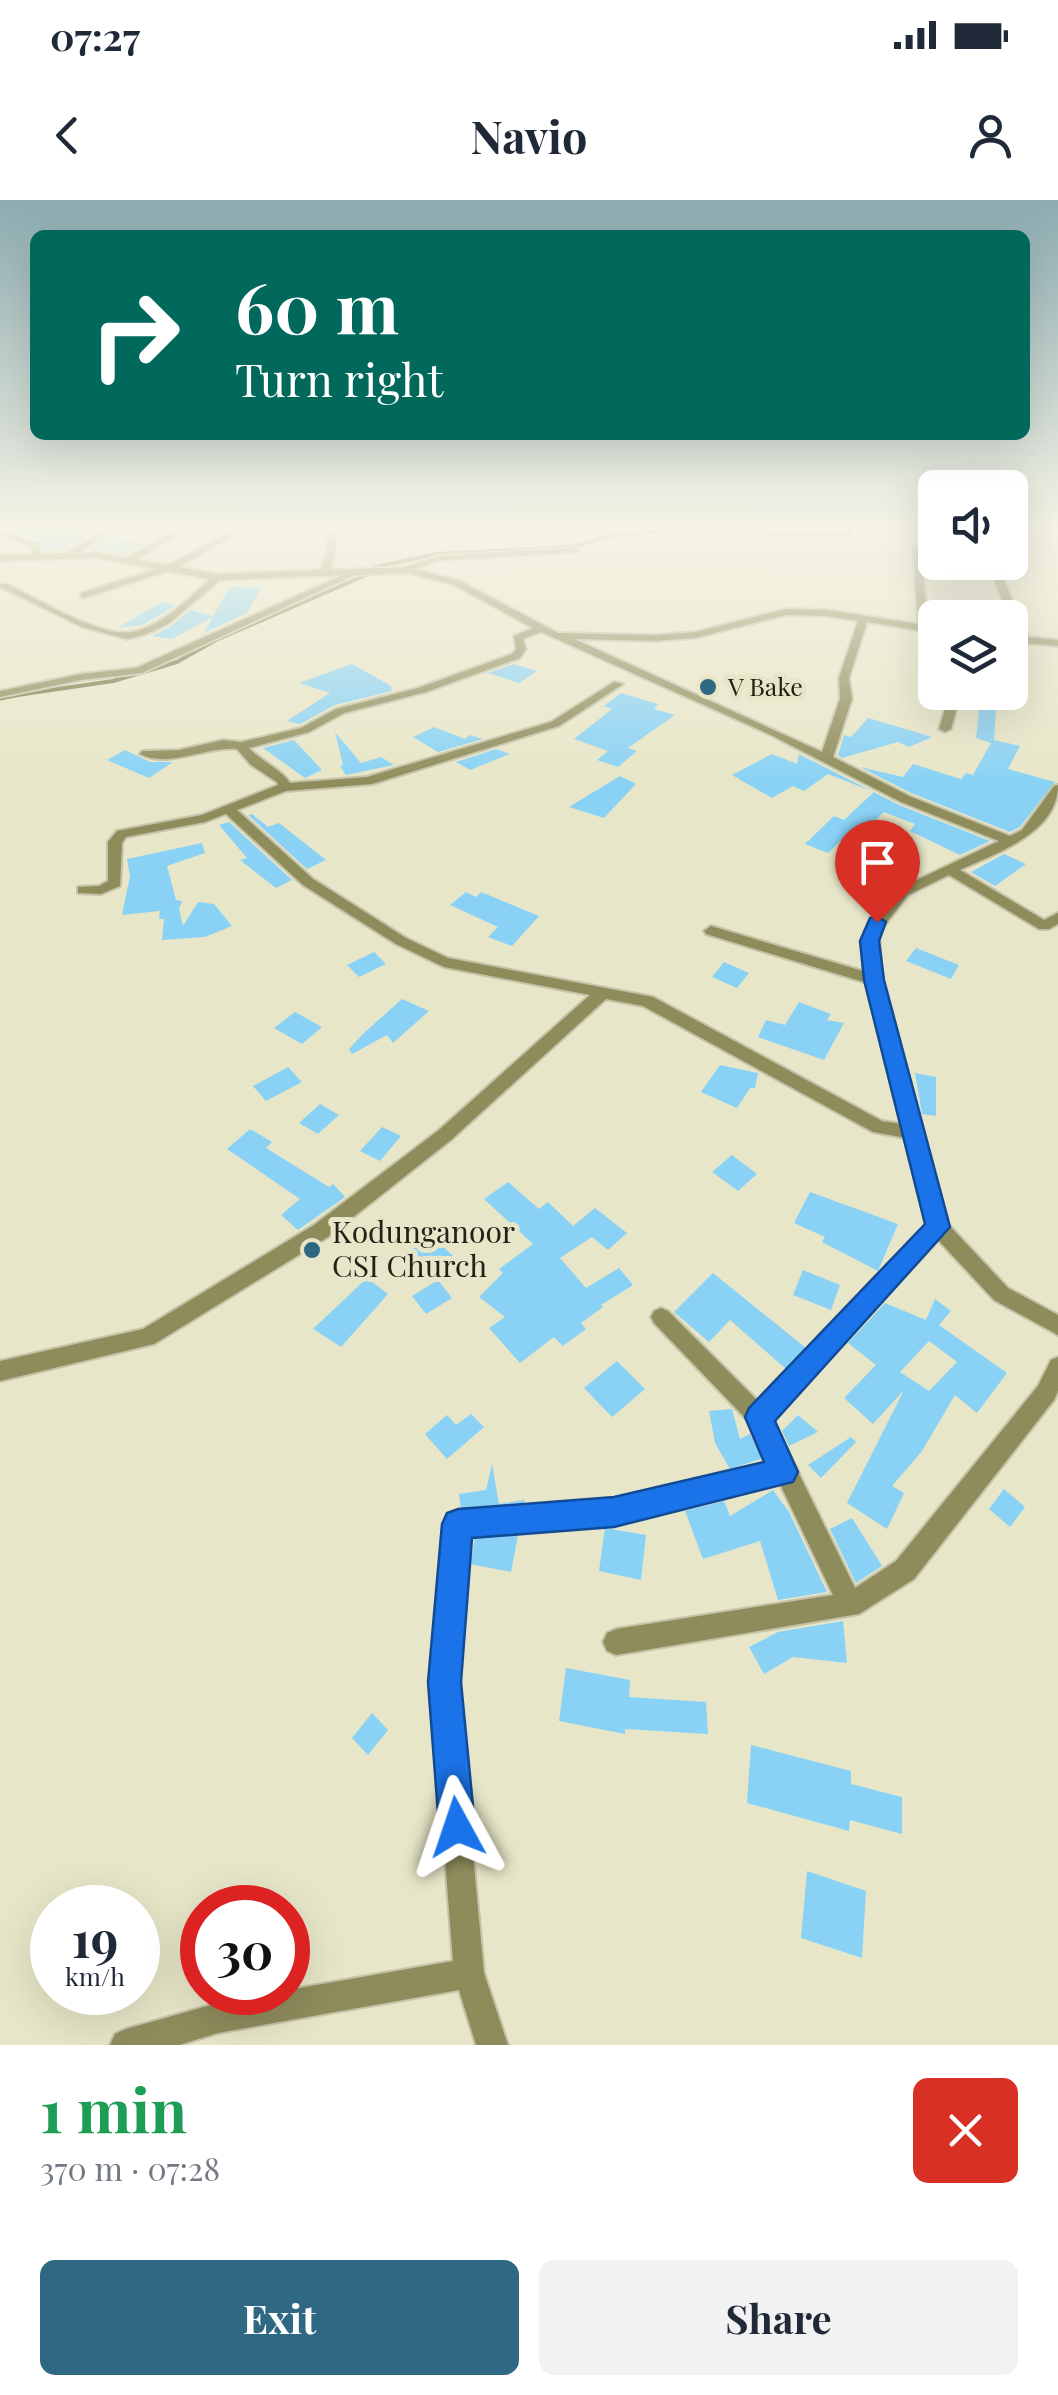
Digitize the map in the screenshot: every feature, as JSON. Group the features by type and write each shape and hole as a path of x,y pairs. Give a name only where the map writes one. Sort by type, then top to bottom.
{"street":[{"path":"59,611 126,637 152,629 178,611"},
{"path":"0,694 81,677 138,671 270,611"},
{"path":"506,611 906,800 1010,841"},
{"path":"556,636 695,635 786,612 918,627"},
{"path":"826,759 846,699 844,678 864,620"},
{"path":"146,754 179,754 222,744 241,746 310,729 340,711 422,690 516,656 521,649 518,638 539,629"},
{"path":"1028,640 1058,643"},
{"path":"83,890 100,890 115,883 115,842 122,834 229,810 284,788 368,781 538,730 555,724 618,684"},
{"path":"945,729 951,710"},
{"path":"241,746 255,762 283,780 284,788"},
{"path":"1058,789 1030,830 904,892 884,912 870,941 874,980 938,1227 1001,1294 1058,1326"},
{"path":"229,810 308,882 401,941 444,962 648,1000 879,1127 914,1132"},
{"path":"948,870 1044,926 1058,918"},
{"path":"711,932 874,980"},
{"path":"0,1371 147,1337 321,1232 445,1136 604,992"},
{"path":"759,1417 938,1227"},
{"path":"661,1317 759,1417 850,1604"},
{"path":"616,1642 850,1604 904,1570 1046,1393 1058,1367"},
{"path":"492,2045 469,1972 444,1682 458,1524 614,1512 783,1472"},
{"path":"126,2045 218,2018 469,1972"}],"building":[{"path":"146,611 166,611 142,625 117,628"},
{"path":"189,611 213,616 216,611 248,611 204,633 213,617 172,639 152,636"},
{"path":"352,664 391,686 392,691 335,705 300,724 287,721 330,693 299,683"},
{"path":"514,664 537,671 519,683 488,673"},
{"path":"621,693 658,704 654,709 675,715 628,748 637,751 618,767 597,760 608,751 574,739 612,709 604,706"},
{"path":"979,710 996,710 994,740 1020,746 1008,769 1055,782 1020,827 1010,832 911,793 860,767 903,777 913,764 961,779 966,773 973,775 991,743 976,738"},
{"path":"868,718 932,737 909,747 898,742 842,758 838,755 844,735 851,737"},
{"path":"434,727 465,739 470,735 483,739 438,752 413,737"},
{"path":"335,732 361,763 381,757 394,765 346,775 340,766 343,765"},
{"path":"294,740 322,770 305,778 263,748"},
{"path":"496,749 510,754 470,770 456,762"},
{"path":"125,750 150,762 173,762 149,778 107,760"},
{"path":"772,754 797,764 799,754 872,791 828,774 804,791 793,786 772,798 732,775"},
{"path":"620,776 636,784 604,818 569,807"},
{"path":"874,792 990,841 960,855 910,831 915,824 884,812 858,837 849,833 828,853 805,844 834,816 844,820"},
{"path":"248,815 268,827 279,823 326,860 307,869"},
{"path":"229,822 292,880 276,888 240,860 247,858 219,825"},
{"path":"202,843 205,853 167,866 176,900 182,901 179,909 183,926 198,902 214,904 232,926 205,937 162,940 164,919 159,919 160,911 122,915 130,876 127,859"},
{"path":"1004,854 1026,864 995,886 971,872"},
{"path":"466,892 476,897 481,892 539,916 512,946 488,937 498,927 450,905"},
{"path":"916,948 959,965 951,979 906,961"},
{"path":"374,952 386,964 359,977 347,965"},
{"path":"724,962 749,973 737,988 712,977"},
{"path":"402,999 429,1011 393,1043 387,1035 352,1054 349,1049"},
{"path":"799,1002 831,1014 827,1020 844,1023 824,1060 758,1037 766,1020 785,1025"},
{"path":"295,1012 322,1027 302,1044 274,1028"},
{"path":"720,1065 758,1073 755,1088 750,1088 737,1108 701,1092"},
{"path":"288,1067 302,1082 266,1101 253,1086"},
{"path":"915,1073 936,1077 936,1116 922,1114"},
{"path":"320,1104 339,1115 318,1134 299,1123"},
{"path":"382,1127 401,1136 380,1161 360,1151"},
{"path":"250,1129 272,1142 266,1148 329,1187 333,1184 345,1197 298,1230 281,1215 300,1199 227,1149"},
{"path":"732,1155 757,1174 738,1191 712,1172"},
{"path":"508,1182 539,1209 548,1202 573,1226 595,1208 627,1233 608,1250 592,1237 560,1258 586,1288 619,1268 633,1285 601,1305 581,1323 586,1329 563,1346 554,1337 520,1363 489,1328 505,1317 479,1297 503,1273 499,1269 533,1244 484,1199"},
{"path":"810,1192 898,1224 878,1271 822,1242 825,1237 794,1223"},
{"path":"431,1235 453,1256 426,1277 404,1255"},
{"path":"803,1270 840,1285 831,1310 793,1295"},
{"path":"713,1273 806,1348 786,1369 730,1320 709,1342 674,1312"},
{"path":"367,1278 388,1294 341,1347 313,1329"},
{"path":"438,1280 452,1298 426,1314 412,1296"},
{"path":"935,1299 951,1311 939,1325 1007,1373 977,1413 955,1395 922,1451 892,1486 904,1493 887,1529 847,1503 904,1390 873,1424 844,1398 876,1365 848,1343 885,1303 926,1320","holes":["929,1341 957,1362 929,1391 900,1372"]},
{"path":"617,1361 645,1389 612,1417 584,1388"},
{"path":"732,1409 740,1439 750,1434 763,1458 730,1469 715,1443 709,1411"},
{"path":"471,1414 484,1427 447,1459 425,1434 447,1415 456,1425"},
{"path":"798,1415 818,1432 789,1446 782,1431"},
{"path":"851,1437 856,1442 821,1478 808,1465"},
{"path":"492,1464 499,1504 525,1500 524,1503 461,1508 459,1494 486,1490"},
{"path":"1004,1489 1025,1507 1010,1527 989,1509"},
{"path":"773,1490 789,1512 827,1592 778,1600 760,1541 703,1559 685,1511 724,1501 730,1516"},
{"path":"852,1518 882,1566 856,1583 830,1529"},
{"path":"605,1528 646,1535 641,1580 599,1571"},
{"path":"518,1535 511,1572 470,1564 475,1538"},
{"path":"843,1621 847,1663 793,1657 764,1674 749,1647 778,1632"},
{"path":"566,1668 630,1680 629,1697 706,1702 708,1734 625,1729 625,1734 559,1721"},
{"path":"372,1713 388,1730 368,1755 352,1738"},
{"path":"751,1745 851,1771 851,1784 902,1797 902,1834 850,1820 849,1831 747,1803"},
{"path":"807,1871 866,1891 862,1958 801,1938"}],"waterway":[{"path":"17,695 113,681 177,662 283,611"},
{"path":"0,698 30,692"}],"place":[{"name":"V Bake","path":"708,687"},
{"name":"Kodunganoor CSI Church","path":"312,1250"}],"route":[{"path":"457,1827 444,1682 458,1524 614,1512 783,1472 759,1417 938,1227 874,980 870,941 877,922"}]}
